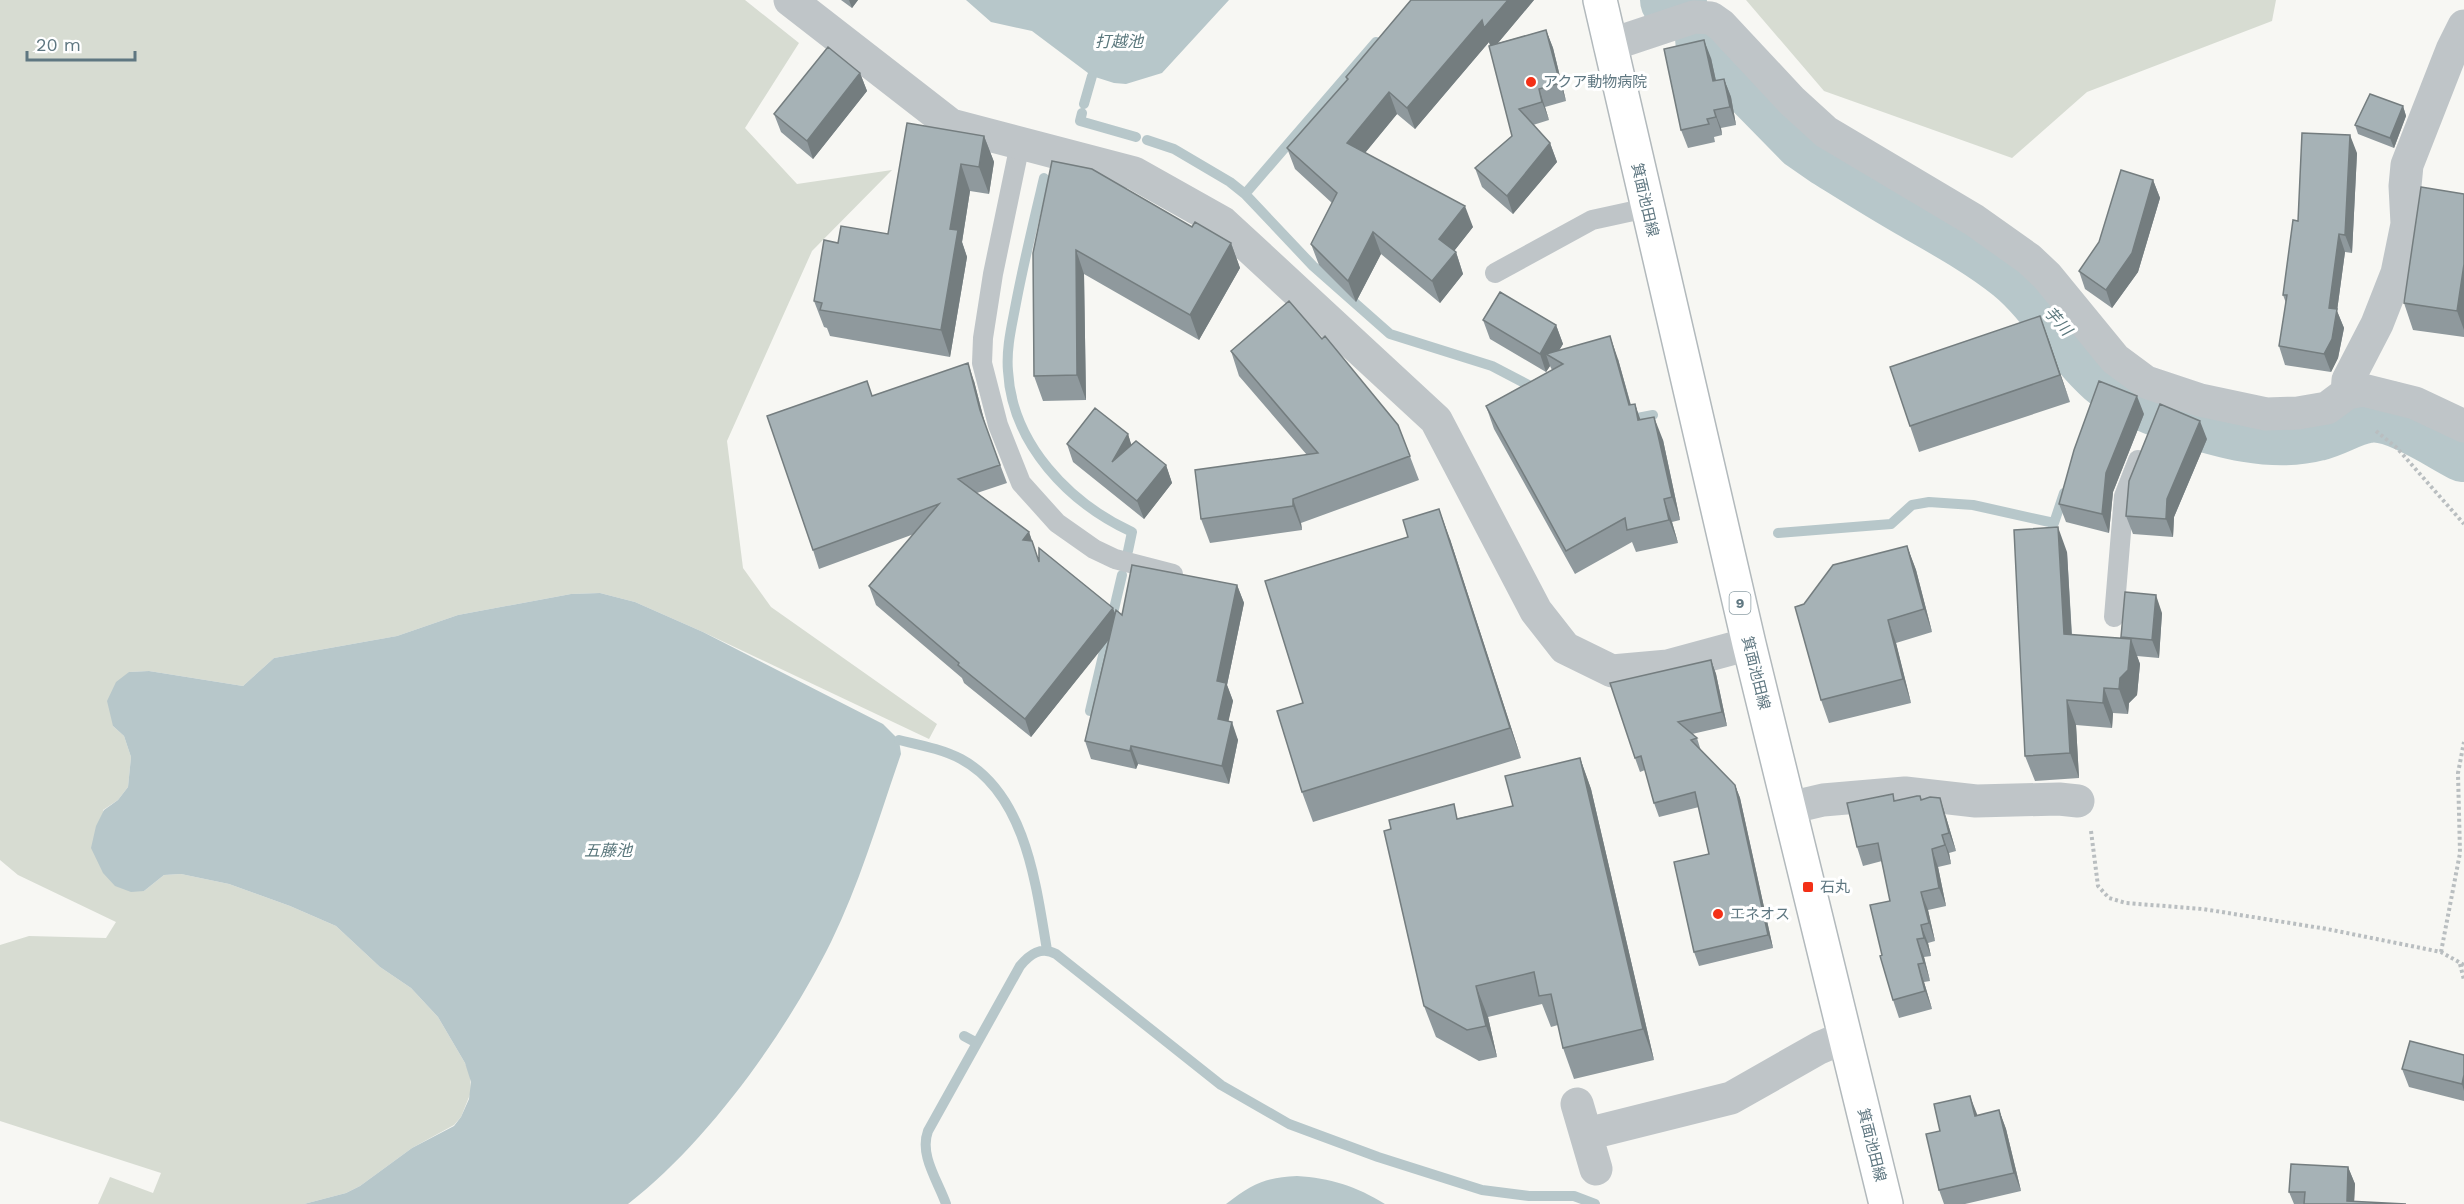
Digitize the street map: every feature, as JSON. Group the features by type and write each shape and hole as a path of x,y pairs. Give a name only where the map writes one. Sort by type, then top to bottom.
{"main road":[{"name":"箕面池田線","path":"1600,0 1749,644 1886,1204"}],"street":[{"path":"790,0 951,125 1134,173 1222,223 1436,420 1536,611 1565,648 1612,671 1668,666 1749,644"},
{"path":"1610,45 1694,17 1711,18 1721,25 1784,93 1826,132 1974,220 2029,259 2047,276 2115,359 2146,382 2163,400 2200,400 2266,414 2298,413 2327,408 2347,393 2363,390 2404,400 2444,414 2464,426"},
{"path":"2347,393 2348,380 2377,324 2397,273 2407,224 2405,186 2407,165 2451,89 2464,26"},
{"path":"1789,808 1823,801 1905,794 1976,801 2059,799 2078,801"},
{"path":"1587,1134 1731,1098 1819,1048 1845,1037"},
{"path":"1577,1104 1596,1168"}],"lane":[{"path":"1020,144 986,315 982,363 995,414 1021,483 1058,523 1094,549 1134,565 1190,579"},
{"path":"1495,273 1592,220 1647,208"},
{"path":"2114,616 2124,496 2144,446"}],"path":[{"path":"2371,427 2397,448 2464,524"},
{"path":"2441,952 2460,853 2458,773 2464,742"},
{"path":"2078,801 2089,818 2098,886 2109,898 2126,903 2204,909 2441,952 2462,964 2464,980"}],"shaded area":[{"path":"0,0 745,0 799,43 745,128 797,184 892,170 812,251 727,441 743,568 771,607 937,724 929,739 703,632 635,602 600,593 571,594 458,615 397,636 274,658 243,686 149,671 129,672 113,726 124,736 131,757 128,787 118,800 103,810 144,891 164,875 181,874 229,884 290,906 336,926 380,967 411,988 438,1017 470,1074 471,1092 461,1117 454,1125 412,1148 360,1186 346,1193 304,1204 98,1204 110,1177 153,1193 161,1173 0,1121 0,945 29,936 106,938 116,922 18,875 0,860"},
{"path":"1746,0 2276,0 2272,21 2087,92 2012,158 1824,91"}],"water":[{"name":"打越池","path":"966,0 1229,0 1162,73 1126,84 1092,76 1032,31 991,22"},
{"name":"五藤池","path":"600,593 635,602 703,632 883,724 899,740 901,754 860,873 831,942 792,1013 743,1084 687,1150 658,1179 628,1204 304,1204 346,1193 360,1186 412,1148 454,1126 469,1099 471,1082 465,1063 438,1017 411,988 380,967 336,926 290,906 229,884 181,874 164,875 144,891 131,892 115,886 103,873 91,848 96,826 104,810 118,800 128,787 131,757 124,736 113,726 107,701 116,682 129,672 149,671 243,686 274,658 397,636 458,615 571,594"},
{"path":"1297,1176 1342,1184 1364,1192 1385,1204 1226,1204 1259,1183 1275,1178"}],"building":[{"path":"1411,0 1508,0 1484,28 1482,20 1407,108 1389,92 1347,143 1465,206 1439,239 1456,252 1432,281 1373,232 1348,281 1311,244 1337,193 1287,148 1348,79 1346,77"},
{"path":"1546,30 1560,83 1539,89 1542,102 1519,109 1550,143 1507,196 1475,168 1512,136 1489,46"},
{"path":"1704,40 1713,81 1724,79 1730,107 1714,110 1716,117 1707,119 1709,124 1681,130 1664,49"},
{"path":"828,47 860,73 807,141 774,114"},
{"path":"2370,94 2403,106 2390,138 2355,125"},
{"path":"907,123 984,136 979,167 961,164 950,229 958,230 941,330 820,310 822,303 814,301 824,240 838,243 841,226 888,234"},
{"path":"2302,133 2350,135 2345,235 2339,234 2329,308 2337,309 2332,339 2324,354 2279,346 2287,295 2283,295 2293,220 2298,221"},
{"path":"1052,161 1092,169 1192,227 1195,222 1231,243 1190,315 1076,250 1077,375 1034,376 1033,253"},
{"path":"2121,170 2153,180 2132,253 2106,290 2079,271 2099,242"},
{"path":"2421,187 2464,194 2464,264 2457,311 2404,303"},
{"path":"1500,292 1556,325 1540,354 1483,320"},
{"path":"1289,301 1322,339 1325,336 1398,425 1410,456 1293,499 1293,506 1201,519 1195,470 1318,453 1231,351"},
{"path":"2040,316 2060,375 1910,426 1890,367"},
{"path":"1610,336 1629,405 1635,404 1638,420 1654,417 1672,497 1664,499 1669,520 1627,530 1625,518 1566,551 1486,406 1563,364 1546,354"},
{"path":"968,363 980,410 1000,465 958,479 1029,532 1023,540 1032,541 1039,562 1039,548 1113,608 1025,719 958,665 959,663 869,586 939,504 813,550 767,416 867,381 872,396"},
{"path":"2099,381 2137,396 2106,473 2102,514 2059,504 2074,450"},
{"path":"2160,404 2200,421 2167,499 2166,519 2126,516 2129,481"},
{"path":"1095,408 1128,434 1112,462 1136,441 1166,465 1137,501 1067,444"},
{"path":"1439,509 1510,728 1302,792 1277,711 1303,703 1265,581 1408,537 1403,520"},
{"path":"2058,527 2064,634 2131,639 2128,670 2120,678 2119,689 2104,688 2103,703 2067,700 2070,753 2025,756 2014,530"},
{"path":"1907,546 1924,609 1888,620 1903,679 1821,700 1795,607 1804,604 1833,565"},
{"path":"1132,565 1237,585 1217,681 1226,683 1218,719 1232,722 1222,766 1131,746 1130,751 1085,741 1116,610 1122,615"},
{"path":"2125,592 2156,595 2152,640 2121,637"},
{"path":"1711,660 1722,712 1678,722 1697,738 1691,740 1735,785 1768,935 1694,952 1674,862 1709,854 1695,792 1654,803 1641,756 1635,758 1610,683"},
{"path":"1580,758 1643,1029 1563,1048 1551,994 1539,996 1534,972 1476,986 1486,1026 1467,1030 1424,1006 1384,831 1391,829 1389,820 1454,804 1457,819 1513,806 1505,776"},
{"path":"1893,794 1894,801 1917,796 1920,796 1921,800 1930,797 1940,798 1949,833 1942,835 1945,845 1932,849 1939,888 1921,892 1929,923 1921,925 1924,938 1917,939 1924,963 1918,964 1925,991 1893,1000 1880,956 1882,955 1870,905 1890,901 1878,843 1857,847 1847,803"},
{"path":"2410,1041 2464,1055 2462,1084 2402,1069"},
{"path":"1970,1096 1975,1116 1999,1110 2014,1173 1939,1190 1926,1134 1940,1131 1934,1104"},
{"path":"2291,1164 2348,1167 2347,1201 2406,1204 2304,1204 2305,1192 2289,1192"}],"waterway":[{"name":"芋川","path":"1672,0 1675,3"},
{"name":"芋川","path":"1707,39 1805,139 1978,245 2013,270 2038,295 2093,363 2131,392 2195,417 2230,427 2265,433 2300,432 2323,427 2362,412 2379,411 2404,418 2464,450"},
{"path":"1245,194 1376,42"},
{"path":"1084,104 1092,76"},
{"path":"1082,113 1080,121 1136,137"},
{"path":"1147,140 1174,149 1230,182 1245,194 1313,266 1390,334 1492,366 1538,390"},
{"path":"1044,178 1022,272 1010,337 1008,371 1012,398 1020,423 1032,446 1048,468 1066,488 1087,505 1132,532 1128,551"},
{"path":"2098,394 2106,376"},
{"path":"1627,420 1653,415"},
{"path":"1778,533 1891,524 1912,505 1929,502 1973,505 2054,523 2064,493"},
{"path":"1090,711 1122,575"},
{"path":"899,740 939,750 961,759 983,775 1000,794 1014,818 1024,843 1032,870 1047,950"},
{"path":"946,1204 928,1159 926,1149 928,1131 1020,966 1036,952 1041,951 1056,954 1221,1085 1289,1124 1378,1157 1482,1190 1529,1196 1574,1196 1595,1204"},
{"path":"964,1036 977,1043"}],"place":[{"name":"アクア動物病院","path":"1531,82"},
{"name":"石丸","path":"1808,887"},
{"name":"エネオス","path":"1718,914"}]}
